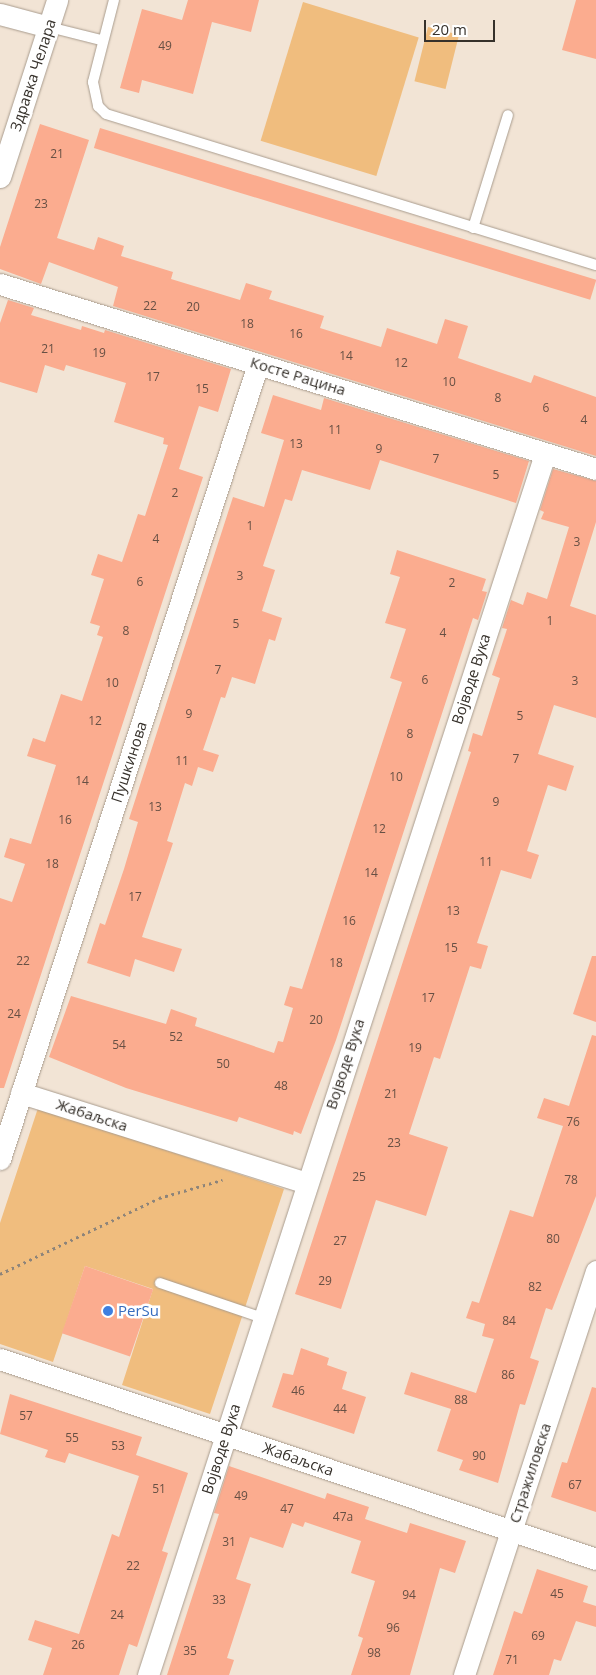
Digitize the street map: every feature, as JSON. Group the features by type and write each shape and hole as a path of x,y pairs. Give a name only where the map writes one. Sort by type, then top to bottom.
{"street":[{"name":"Здравка Челара","path":"0,177 57,0"},
{"path":"0,14 49,27"},
{"name":"Косте Рацина","path":"0,284 596,469"},
{"name":"Пушкинова","path":"0,1159 258,364"},
{"name":"Војводе Вука","path":"148,1675 306,1183 546,454"},
{"name":"Жабаљска","path":"22,1093 306,1183"},
{"name":"Стражиловска","path":"464,1675 596,1271"},
{"name":"Жабаљска","path":"0,1359 596,1560"}],"lane":[{"path":"114,0 101,40 93,82 98,106 106,114 596,265"},
{"path":"49,27 101,40"},
{"path":"473,228 508,115"},
{"path":"160,1283 263,1318"}],"path":[{"path":"0,1274 159,1198 258,1168"}],"shaded area":[{"path":"303,2 419,37 376,176 261,141"},
{"path":"428,27 459,35 446,89 414,81"},
{"path":"38,1108 284,1189 210,1414 122,1385 153,1289 85,1266 53,1362 0,1344 0,1223"}],"building":[{"path":"188,0 259,0 251,32 212,22 193,94 142,80 139,93 120,88 142,9 182,20"},
{"path":"576,0 596,0 596,59 562,50"},
{"path":"40,124 89,140 57,238 94,250 98,237 124,246 121,256 173,272 171,279 240,300 246,283 272,291 269,299 324,316 320,328 381,347 387,328 437,344 445,319 468,326 458,358 531,383 534,375 596,397 596,456 113,306 118,287 49,262 41,284 0,269 0,247"},
{"path":"100,128 596,280 590,300 94,148"},
{"path":"8,300 34,308 31,315 81,330 82,326 104,333 105,330 231,369 218,412 199,406 179,469 203,477 4,1088 0,1088 0,898 12,902 25,864 4,857 10,838 31,844 56,765 27,756 33,738 45,742 61,694 82,701 103,637 97,635 100,626 90,623 104,579 91,575 98,554 122,562 138,514 145,516 168,445 163,444 164,438 114,422 126,383 66,365 64,371 45,365 37,393 0,382 0,323"},
{"path":"273,395 321,410 324,398 529,461 516,503 380,460 370,490 302,470 292,501 285,499 263,566 275,570 262,611 282,618 275,641 269,639 255,684 232,677 225,698 221,697 203,750 219,755 213,772 198,767 192,786 185,783 167,841 173,843 142,937 182,949 174,972 135,959 130,977 87,963 100,923 105,925 124,869 138,822 129,819 233,497 264,507 284,440 261,433"},
{"path":"553,469 596,481 596,522 570,606 596,615 596,718 554,705 538,754 574,766 566,791 548,785 527,851 539,855 531,879 501,870 477,943 488,946 481,969 470,966 440,1059 434,1057 409,1134 448,1147 426,1216 376,1200 341,1309 295,1294 471,752 468,751 473,733 482,736 500,678 492,675 507,629 502,628 511,600 523,605 527,592 547,599 569,527 541,519 544,512 540,510"},
{"path":"397,550 486,579 482,591 487,592 478,620 473,618 336,1040 301,1134 294,1131 293,1135 239,1117 237,1122 126,1088 49,1057 71,996 166,1024 171,1009 197,1018 195,1026 274,1053 278,1041 283,1042 293,1008 284,1005 290,986 302,989 402,682 390,678 406,629 385,623 400,577 390,574"},
{"path":"592,956 596,956 596,1022 573,1014"},
{"path":"592,1035 596,1036 596,1196 552,1310 546,1308 530,1358 539,1361 525,1405 520,1404 498,1483 459,1470 463,1460 437,1451 451,1409 404,1394 411,1372 476,1393 494,1339 482,1336 485,1324 466,1318 472,1301 479,1303 510,1210 533,1217 563,1126 537,1118 544,1098 569,1106"},
{"name":"PerSu","path":"85,1266 153,1289 130,1357 62,1333"},
{"path":"301,1348 329,1358 327,1365 347,1372 342,1389 366,1397 354,1434 272,1407 283,1373 293,1375"},
{"path":"592,1387 596,1388 596,1512 551,1497 562,1462 567,1463"},
{"path":"10,1394 142,1437 136,1455 188,1473 162,1551 168,1553 137,1647 129,1644 119,1675 43,1675 52,1648 28,1640 35,1620 79,1634 112,1534 119,1537 139,1476 69,1453 65,1463 45,1457 48,1450 0,1434"},
{"path":"229,1466 325,1499 327,1493 369,1507 365,1519 407,1533 410,1523 466,1541 455,1573 440,1568 410,1675 351,1675 363,1638 358,1636 375,1581 351,1573 361,1541 305,1522 303,1527 292,1523 283,1548 250,1537 236,1579 251,1584 227,1658 234,1660 229,1675 167,1675 219,1514 214,1513"},
{"path":"537,1569 588,1586 583,1602 596,1606 596,1627 576,1621 561,1661 554,1659 549,1675 493,1675 514,1611 522,1614"}],"place":[{"name":"PerSu","path":"108,1311"}]}
